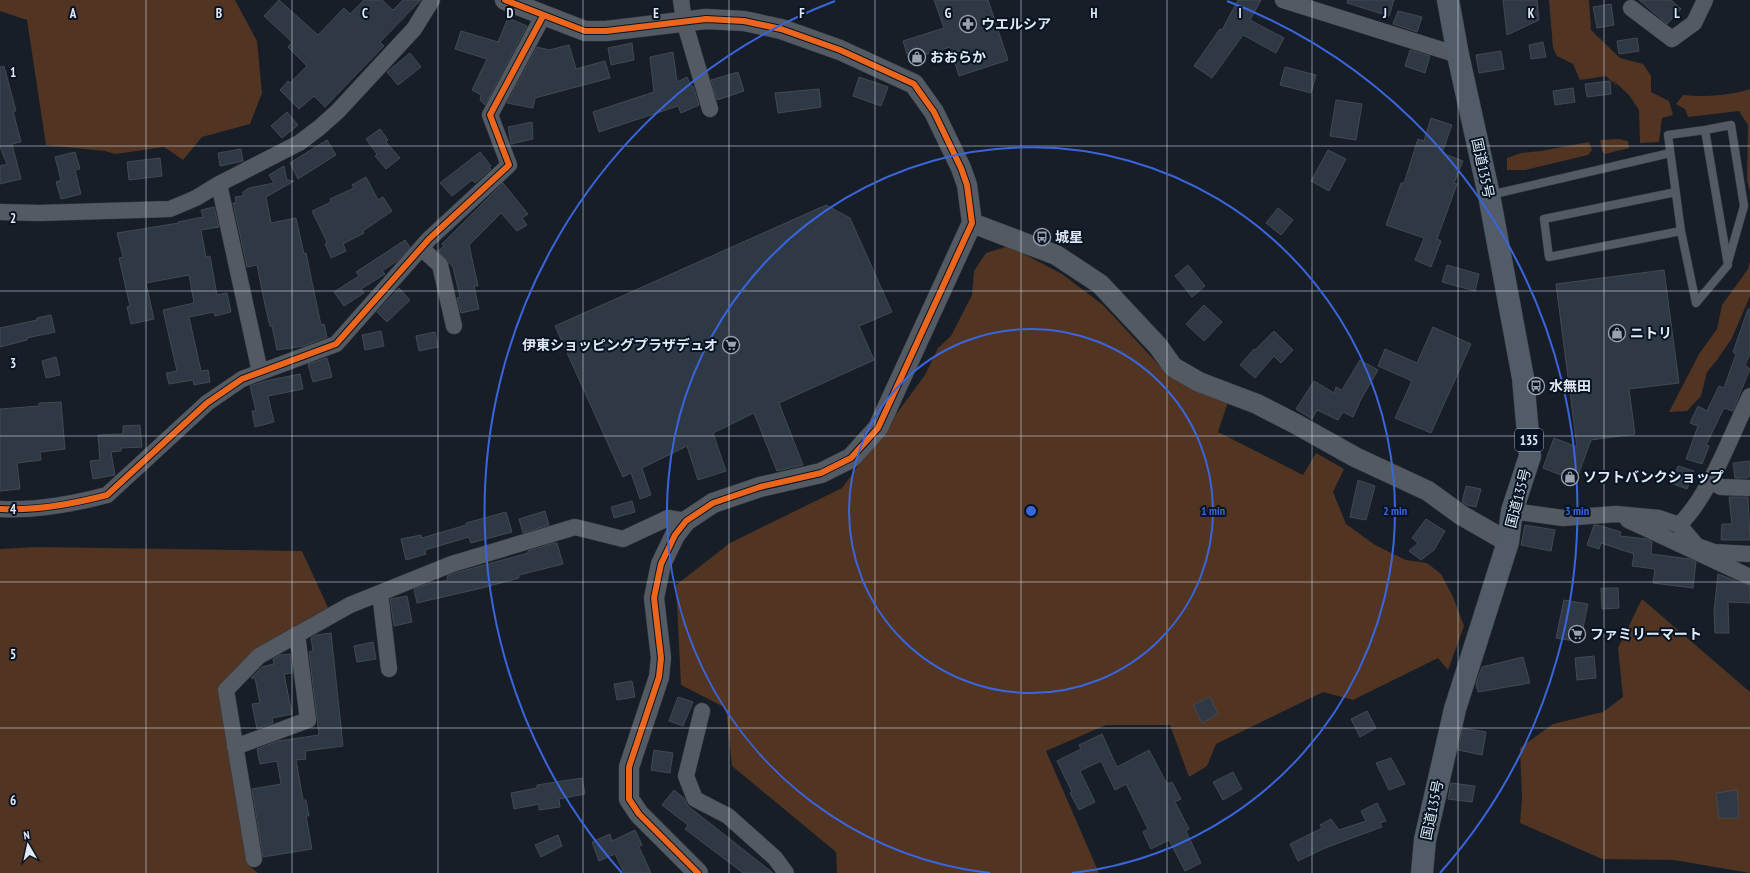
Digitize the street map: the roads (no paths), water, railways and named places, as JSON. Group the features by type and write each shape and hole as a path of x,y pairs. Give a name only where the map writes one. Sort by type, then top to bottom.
{"highway":[{"name":"国道135号","path":"1422,873 1425,840 1455,708 1508,542 1512,511 1530,456 1523,378 1489,196 1458,55 1448,0"}],"street":[{"path":"0,212 39,214 170,208 196,198 218,184 299,143 319,128 338,111 414,29 432,0"},
{"path":"505,0 585,31 606,31 706,19 744,21 781,29 840,50 914,84 934,112 961,168 967,185 972,223 878,428 851,458 821,473 760,488 713,503 686,521 675,535 661,564 654,598 661,658 659,677 629,767 629,799 639,814 698,873"},
{"path":"681,0 684,21 710,110"},
{"path":"1283,0 1458,55"},
{"path":"1631,8 1672,39 1694,23 1705,0"},
{"path":"0,509 21,510 85,501 107,495 207,403 242,379 336,344 421,248 509,165 490,115 543,16"},
{"path":"218,184 260,372"},
{"path":"972,223 1056,255 1100,284 1158,346 1173,367 1199,382 1257,404 1355,457 1428,491 1461,516 1508,542"},
{"path":"421,248 440,265 454,326"},
{"path":"1679,524 1686,518 1710,481 1746,415 1750,396"},
{"path":"1710,481 1721,487 1750,488"},
{"path":"1512,511 1563,518 1616,514 1659,518 1679,524 1697,546 1714,552 1750,554"},
{"path":"1616,514 1750,577"},
{"path":"254,859 226,690 258,656 350,605 452,564 575,528 623,539 668,518 686,521"},
{"path":"380,593 389,669"},
{"path":"236,747 308,720 297,634"},
{"path":"702,712 686,776 695,799 728,816 775,858 786,873"}],"lane":[{"path":"1731,125 1747,208 1728,265 1696,303 1682,231 1668,134 1705,130 1731,125"},
{"path":"1705,130 1728,265"},
{"path":"1489,196 1670,153"},
{"path":"1676,192 1544,219 1549,256 1682,231"}],"place":[{"name":"ウエルシア","path":"968,24"},
{"name":"おおらか","path":"917,57"},
{"name":"城星","path":"1042,237"},
{"name":"ニトリ","path":"1617,333"},
{"name":"伊東ショッピングプラザデュオ","path":"731,345"},
{"name":"水無田","path":"1536,386"},
{"name":"ソフトバンクショップ","path":"1570,477"},
{"name":"ファミリーマート","path":"1577,634"}]}
